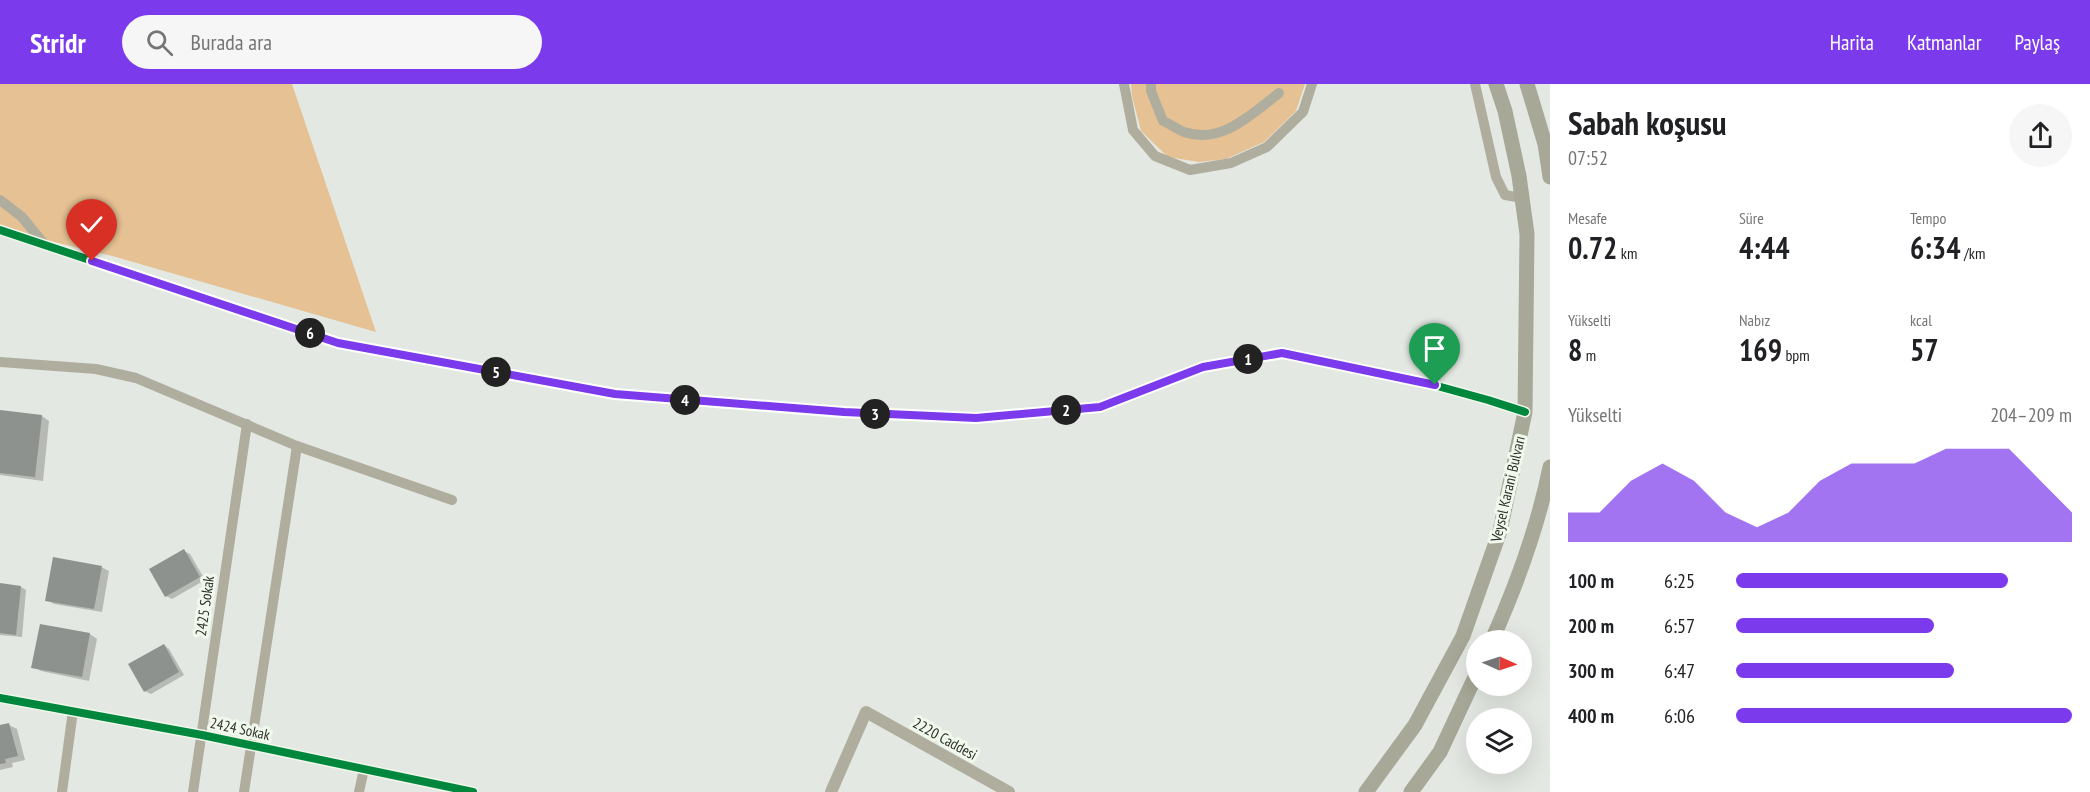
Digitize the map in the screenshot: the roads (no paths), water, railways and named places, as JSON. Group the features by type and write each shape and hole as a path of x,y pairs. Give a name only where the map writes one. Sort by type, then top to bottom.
{"main road":[{"name":"Veysel Karani Bulvarı","path":"1366,792 1415,725 1463,636 1500,531 1525,412 1527,234 1505,111 1496,84"},
{"path":"1527,84 1545,144 1550,177"},
{"path":"1497,630 1528,550 1544,498 1550,467"},
{"path":"1411,792 1440,752 1466,696"}],"street":[{"path":"1124,84 1133,130 1155,156 1190,170 1231,164 1267,147 1303,112 1312,84"},
{"path":"1151,84 1151,91 1163,121 1185,132 1212,135 1235,127 1279,93"},
{"path":"1475,84 1496,177 1505,195 1522,198"},
{"path":"0,200 22,217 44,244"},
{"path":"0,230 338,343 615,394 844,412 976,418 1100,407 1203,367 1282,353 1430,384 1525,412"},
{"path":"0,362 96,369 136,378 297,446 452,500"},
{"name":"2425 Sokak","path":"193,792 247,424"},
{"path":"244,792 297,446"},
{"name":"2424 Sokak","path":"0,698 202,735 473,792"},
{"path":"62,792 73,711"},
{"name":"2220 Caddesi","path":"831,792 866,712 1009,792"},
{"path":"359,792 364,769"}]}
